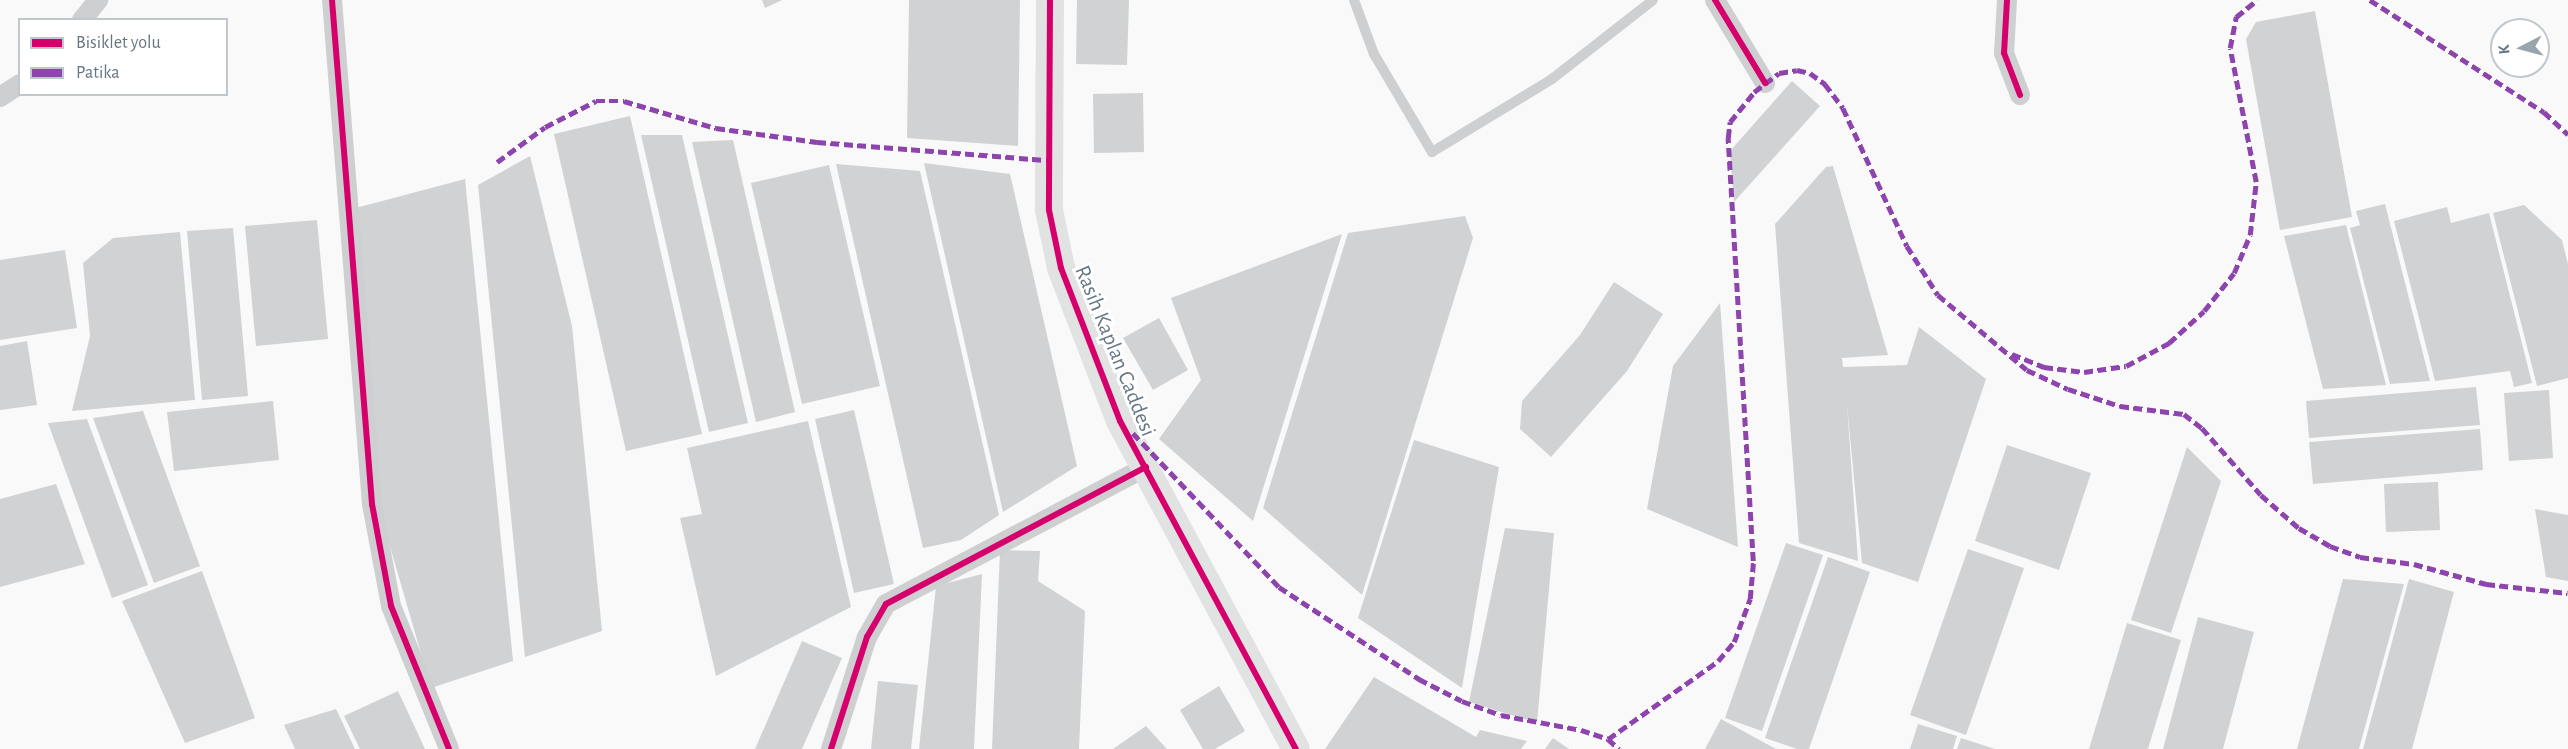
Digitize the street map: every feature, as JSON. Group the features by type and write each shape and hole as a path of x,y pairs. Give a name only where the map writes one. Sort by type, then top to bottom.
{"street":[{"path":"84,18 98,0"},
{"path":"332,0 372,504 391,606 449,749"},
{"name":"Rasih Kaplan Caddesi","path":"1050,0 1049,210 1061,268 1120,421 1296,749"},
{"path":"1715,0 1765,83"},
{"path":"2007,0 2004,53 2020,95"},
{"path":"0,97 18,85"},
{"path":"831,749 867,637 886,604 1146,467"}],"lane":[{"path":"1354,0 1374,54 1432,152 1552,79 1653,0"}],"building":[{"path":"762,0 782,0 765,8"},
{"path":"909,0 1020,0 1018,146 907,138"},
{"path":"1077,0 1129,0 1127,65 1076,64"},
{"path":"2315,11 2352,217 2280,230 2246,39 2256,22"},
{"path":"1792,81 1820,106 1734,202 1730,151"},
{"path":"1143,93 1144,152 1094,153 1093,94"},
{"path":"630,116 702,434 626,451 554,134"},
{"path":"641,135 682,135 748,423 709,432"},
{"path":"733,140 795,412 756,422 692,142"},
{"path":"530,156 572,326 602,631 525,657 478,185"},
{"path":"924,163 1010,174 1077,466 1003,512"},
{"path":"836,164 920,171 999,515 961,540 923,548"},
{"path":"829,165 880,386 802,404 751,183"},
{"path":"1833,166 1888,355 1842,358 1843,367 1907,365 1919,327 1986,379 1918,582 1862,563 1847,405 1858,561 1799,543 1775,224 1826,167"},
{"path":"465,179 513,661 431,688 382,519 352,209"},
{"path":"2385,204 2430,381 2390,384 2350,228 2360,225 2356,211"},
{"path":"2524,205 2562,240 2568,264 2568,378 2537,386 2493,213"},
{"path":"2447,207 2451,223 2489,213 2532,383 2514,387 2510,371 2435,381 2394,221"},
{"path":"1465,216 1473,238 1362,595 1263,508 1348,233"},
{"path":"317,220 328,339 256,346 245,226"},
{"path":"2346,225 2386,385 2323,389 2284,236"},
{"path":"233,228 248,396 202,400 187,231"},
{"path":"180,232 195,400 72,411 90,336 83,263 113,238"},
{"path":"1342,234 1253,521 1159,439 1201,380 1171,298"},
{"path":"65,250 77,328 0,340 0,260"},
{"path":"1614,282 1663,314 1627,371 1551,457 1520,429 1522,401 1580,335"},
{"path":"1720,303 1738,547 1647,509 1673,366"},
{"path":"1159,318 1188,370 1153,390 1123,338"},
{"path":"27,341 37,405 0,410 0,346"},
{"path":"2476,387 2480,425 2309,438 2306,401"},
{"path":"2549,390 2553,458 2509,461 2504,393"},
{"path":"273,401 279,460 174,471 167,412"},
{"path":"854,410 894,584 854,593 815,419"},
{"path":"143,411 200,566 154,583 93,418"},
{"path":"87,419 148,585 112,598 48,423"},
{"path":"808,421 851,607 716,676 680,518 702,514 687,448"},
{"path":"2480,429 2483,470 2313,484 2309,442"},
{"path":"1414,440 1499,467 1462,688 1358,618"},
{"path":"2007,445 2091,473 2059,570 1975,541"},
{"path":"2187,447 2221,481 2171,633 2131,620"},
{"path":"2438,482 2440,530 2386,532 2384,484"},
{"path":"56,484 85,564 0,587 0,499"},
{"path":"2535,509 2568,515 2568,581 2546,577"},
{"path":"1505,528 1554,533 1537,723 1469,702"},
{"path":"1786,543 1823,555 1762,731 1725,718"},
{"path":"1968,549 2024,568 1966,735 1910,715"},
{"path":"1000,550 1040,551 1038,581 1085,611 1079,749 992,749"},
{"path":"1828,557 1870,572 1809,749 1797,749 1765,738"},
{"path":"202,571 255,718 185,743 122,601"},
{"path":"982,574 974,749 919,749 936,586"},
{"path":"2343,579 2404,584 2359,749 2297,749"},
{"path":"2409,579 2454,592 2412,749 2363,749"},
{"path":"2198,617 2254,632 2223,749 2163,749"},
{"path":"2127,623 2181,640 2148,749 2089,749"},
{"path":"802,641 842,658 802,749 755,749"},
{"path":"1374,677 1476,737 1480,730 1527,741 1521,749 1325,749"},
{"path":"878,681 918,685 911,749 871,749"},
{"path":"1219,686 1245,731 1215,749 1203,749 1180,710"},
{"path":"398,691 425,749 360,749 344,716"},
{"path":"336,709 355,749 295,749 284,725"},
{"path":"1721,719 1776,749 1705,749"},
{"path":"1918,724 1957,736 1953,749 1910,749"},
{"path":"1146,726 1167,749 1113,749"},
{"path":"1553,738 1569,749 1545,749"},
{"path":"1961,738 1995,749 1957,749"}],"marked path":[{"path":"2012,354 2044,367 2084,372 2126,366 2169,343 2204,311 2234,273 2250,235 2256,182 2230,48 2236,17 2257,0"},
{"path":"2370,0 2544,112 2568,134"},
{"path":"1608,739 1718,661 1734,642 1750,599 1753,561 1728,138 1730,122 1754,92 1779,73 1797,70 1810,73 1825,84 1843,108 1907,246 1938,295 2027,370 2068,389 2120,406 2184,414 2202,428 2261,495 2299,528 2330,546 2360,557 2414,564 2486,584 2568,593"},
{"path":"497,162 545,127 596,101 624,101 716,128 817,142 1048,160"},
{"path":"1133,433 1279,587 1419,679 1462,701 1501,715 1581,730 1608,739 1619,749"}],"cycle path":[{"path":"332,0 372,504 391,606 449,749"},
{"path":"1050,0 1049,210 1061,268 1120,421 1296,749"},
{"path":"1715,0 1765,83"},
{"path":"2007,0 2004,53 2020,95"},
{"path":"831,749 867,637 886,604 1146,467"}]}
